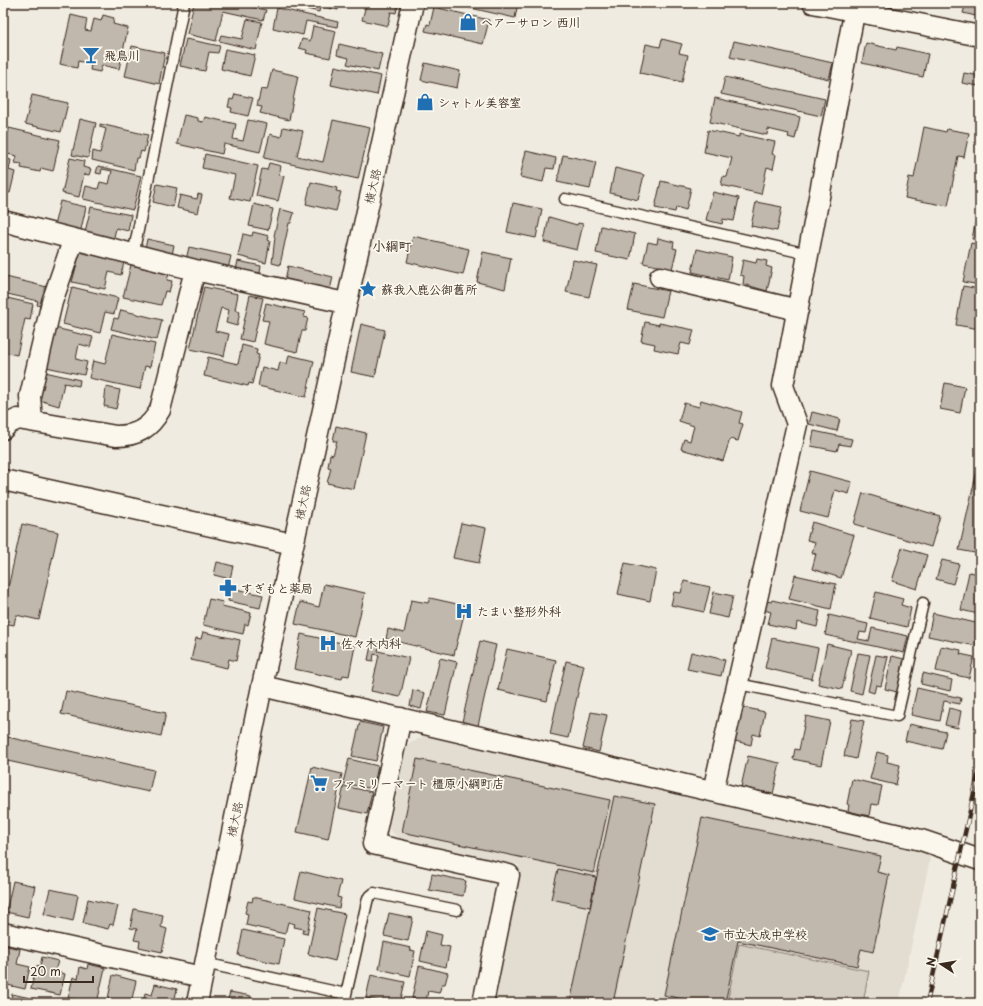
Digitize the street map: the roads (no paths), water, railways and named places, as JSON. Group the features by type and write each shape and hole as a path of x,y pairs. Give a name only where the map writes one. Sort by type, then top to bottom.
{"street":[{"name":"横大路","path":"196,1003 262,686 413,3"},
{"path":"813,3 855,7 980,36"},
{"path":"713,791 797,424 783,386 855,7"},
{"path":"3,221 195,270 346,303"},
{"path":"32,420 30,396 52,302 73,240"},
{"path":"3,429 8,424 18,420 32,420 116,436 133,434 149,425 160,410 195,270"},
{"path":"660,277 798,310"},
{"path":"3,480 293,544"},
{"path":"262,686 921,840 980,860"},
{"path":"401,718 373,844 509,875 483,1003"},
{"path":"3,933 203,970"}],"lane":[{"path":"133,255 184,3"},
{"path":"565,199 808,254"},
{"path":"738,684 896,716 923,603"},
{"path":"203,970 345,998 368,898 374,893 458,910"}],"railway":[{"path":"927,1003 980,766"}],"place":[{"name":"ヘアーサロン 西川","path":"468,22"},
{"name":"飛鳥川","path":"91,55"},
{"name":"シャトル美容室","path":"425,102"},
{"name":"蘇我入鹿公御舊所","path":"368,289"},
{"name":"すぎもと薬局","path":"228,588"},
{"name":"たまい整形外科","path":"464,611"},
{"name":"佐々木内科","path":"328,643"},
{"name":"ファミリーマート 橿原小綱町店","path":"319,783"},
{"name":"市立大成中学校","path":"710,934"}],"district":[{"name":"小綱町","path":"392,245"}]}
